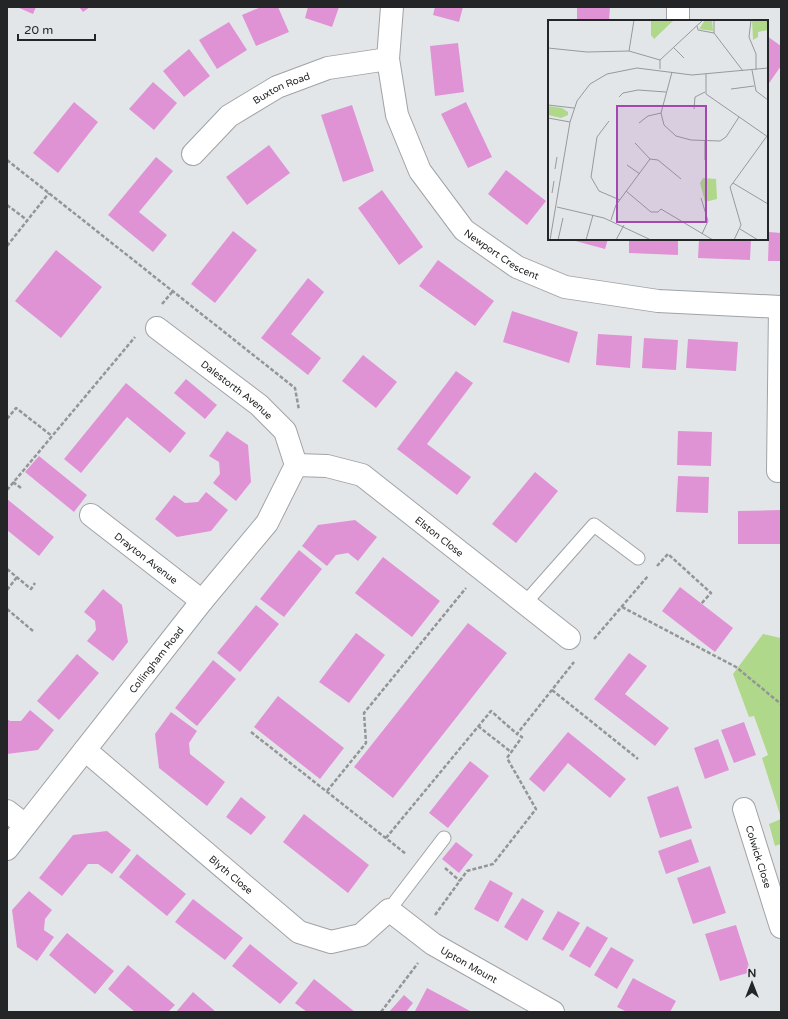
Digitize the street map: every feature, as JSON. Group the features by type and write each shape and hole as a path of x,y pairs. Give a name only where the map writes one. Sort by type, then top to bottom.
{"street":[{"name":"Newport Crescent","path":"392,7 388,59 397,115 420,171 464,230 517,267 565,287 658,301 781,307"},
{"path":"678,7 678,20"},
{"name":"Buxton Road","path":"193,154 229,116 276,87 328,68 388,59"},
{"path":"778,471 781,307"},
{"name":"Dalestorth Avenue","path":"151,324 260,405 285,431 296,465"},
{"name":"Elston Close","path":"296,465 326,466 362,475 576,644"},
{"name":"Collingham Road","path":"7,849 202,601 267,523 296,465"},
{"name":"Drayton Avenue","path":"91,515 202,601"},
{"name":"Blyth Close","path":"85,750 299,932 331,942 361,935 389,910"},
{"name":"Colwick Close","path":"744,809 781,927"},
{"path":"7,810 25,825"},
{"name":"Upton Mount","path":"389,910 427,939 553,1012"}],"lane":[{"path":"525,603 594,525 638,558"},
{"path":"389,910 444,838"}],"path":[{"path":"7,160 295,388 301,416 285,431"},
{"path":"7,246 49,193"},
{"path":"7,205 27,220"},
{"path":"7,490 52,436 151,324 173,291"},
{"path":"7,419 16,408 52,436"},
{"path":"14,482 21,488"},
{"path":"517,734 552,690 576,644 622,607 668,554 712,593 701,604"},
{"path":"7,569 31,589 35,583"},
{"path":"326,791 366,743 364,713 482,569"},
{"path":"7,590 17,578"},
{"path":"622,607 736,667 781,704"},
{"path":"7,609 33,631"},
{"path":"552,690 638,759"},
{"path":"381,1012 427,939 467,871 493,864 536,809 507,758 522,737 491,711 386,838"},
{"path":"478,726 511,752"},
{"path":"251,732 422,866"}],"green space":[{"path":"763,634 781,638 781,818 762,758 768,755 754,716 749,717 733,674"},
{"path":"781,819 781,844 775,846 769,824"}],"building":[{"path":"17,7 36,7 33,14"},
{"path":"79,7 90,7 83,12"},
{"path":"261,7 278,7 289,32 256,46 242,15"},
{"path":"308,7 339,7 332,27 305,18"},
{"path":"435,7 463,7 459,22 433,15"},
{"path":"577,7 610,7 609,20 577,20"},
{"path":"229,22 247,50 217,69 199,40"},
{"path":"768,37 781,46 781,66 768,85"},
{"path":"458,43 464,92 435,96 430,46"},
{"path":"189,49 210,76 184,97 163,71"},
{"path":"153,82 177,103 154,130 129,109"},
{"path":"74,102 98,122 58,173 33,153"},
{"path":"466,102 492,157 468,168 441,114"},
{"path":"352,105 374,171 343,182 321,115"},
{"path":"269,145 290,173 247,205 226,177"},
{"path":"156,157 173,171 139,212 167,235 153,252 108,215"},
{"path":"506,170 546,201 527,225 488,194"},
{"path":"382,190 423,247 399,265 358,208"},
{"path":"233,231 257,250 215,303 191,284"},
{"path":"769,232 781,233 781,261 768,261"},
{"path":"572,240 608,240 605,249"},
{"path":"629,240 678,240 678,255 629,253"},
{"path":"699,240 751,240 750,260 698,258"},
{"path":"56,250 102,287 61,338 15,301"},
{"path":"438,260 494,301 475,326 419,286"},
{"path":"308,278 324,292 291,334 321,358 308,375 261,338"},
{"path":"512,311 578,332 569,363 503,342"},
{"path":"598,334 632,336 630,368 596,365"},
{"path":"644,338 678,340 676,370 642,368"},
{"path":"688,339 738,342 736,371 686,368"},
{"path":"363,355 397,382 376,408 342,381"},
{"path":"456,371 473,383 427,444 471,477 457,495 397,449"},
{"path":"186,379 217,405 205,419 174,393"},
{"path":"126,383 186,433 170,453 127,417 81,473 64,459"},
{"path":"227,431 248,445 251,482 236,501 213,483 220,474 219,462 209,456"},
{"path":"678,431 712,432 711,466 677,465"},
{"path":"39,456 87,495 74,512 25,472"},
{"path":"535,472 558,491 516,543 492,524"},
{"path":"678,476 709,477 708,513 676,512"},
{"path":"206,492 228,510 211,531 177,537 155,519 174,495 185,503 198,502"},
{"path":"7,499 54,537 39,556 7,530"},
{"path":"781,510 781,544 738,544 738,511"},
{"path":"355,520 377,537 358,561 348,553 336,555 327,566 302,546 318,525"},
{"path":"299,550 322,569 284,617 260,599"},
{"path":"383,557 440,601 412,637 355,593"},
{"path":"680,587 733,628 715,652 662,611"},
{"path":"103,589 122,605 128,642 113,661 87,641 96,630 95,621 84,612"},
{"path":"256,605 279,624 240,672 217,653"},
{"path":"468,623 507,653 393,798 354,767"},
{"path":"356,633 385,655 349,703 319,682"},
{"path":"629,653 647,666 625,694 669,728 655,746 594,699"},
{"path":"77,654 99,673 59,720 37,701"},
{"path":"213,660 236,679 197,726 175,708"},
{"path":"278,696 344,748 320,779 254,727"},
{"path":"30,710 54,730 38,750 7,754 7,719 10,721 21,721"},
{"path":"171,712 197,731 189,743 190,754 225,782 207,806 159,768 155,734"},
{"path":"744,722 756,755 734,763 721,730"},
{"path":"568,732 626,779 610,798 568,763 544,792 529,779"},
{"path":"718,739 729,770 705,779 694,748"},
{"path":"470,761 489,776 448,828 429,813"},
{"path":"678,786 692,828 660,838 647,797"},
{"path":"241,797 266,817 251,835 226,817"},
{"path":"304,814 369,865 348,893 283,842"},
{"path":"107,831 131,850 112,874 98,864 88,864 62,896 39,878 73,835"},
{"path":"691,839 699,862 666,874 658,851"},
{"path":"456,842 473,855 459,873 442,859"},
{"path":"137,854 186,894 167,916 119,877"},
{"path":"710,866 726,913 693,924 677,878"},
{"path":"490,880 513,893 498,922 474,909"},
{"path":"29,891 52,910 45,919 44,930 54,937 37,961 17,947 12,910"},
{"path":"522,898 544,911 527,941 504,927"},
{"path":"193,899 243,938 225,960 175,922"},
{"path":"558,911 580,923 563,951 542,939"},
{"path":"736,925 751,972 720,981 705,934"},
{"path":"587,926 608,938 590,968 569,956"},
{"path":"67,933 114,971 95,994 49,955"},
{"path":"250,944 298,983 280,1004 232,966"},
{"path":"611,947 634,960 617,989 594,975"},
{"path":"128,965 175,1005 168,1012 135,1012 108,989"},
{"path":"633,978 676,1001 670,1012 627,1012 617,1007"},
{"path":"314,979 355,1012 307,1012 295,1003"},
{"path":"427,988 472,1012 415,1011"},
{"path":"193,992 216,1012 176,1012"},
{"path":"404,995 413,1003 406,1012 389,1012"}]}
